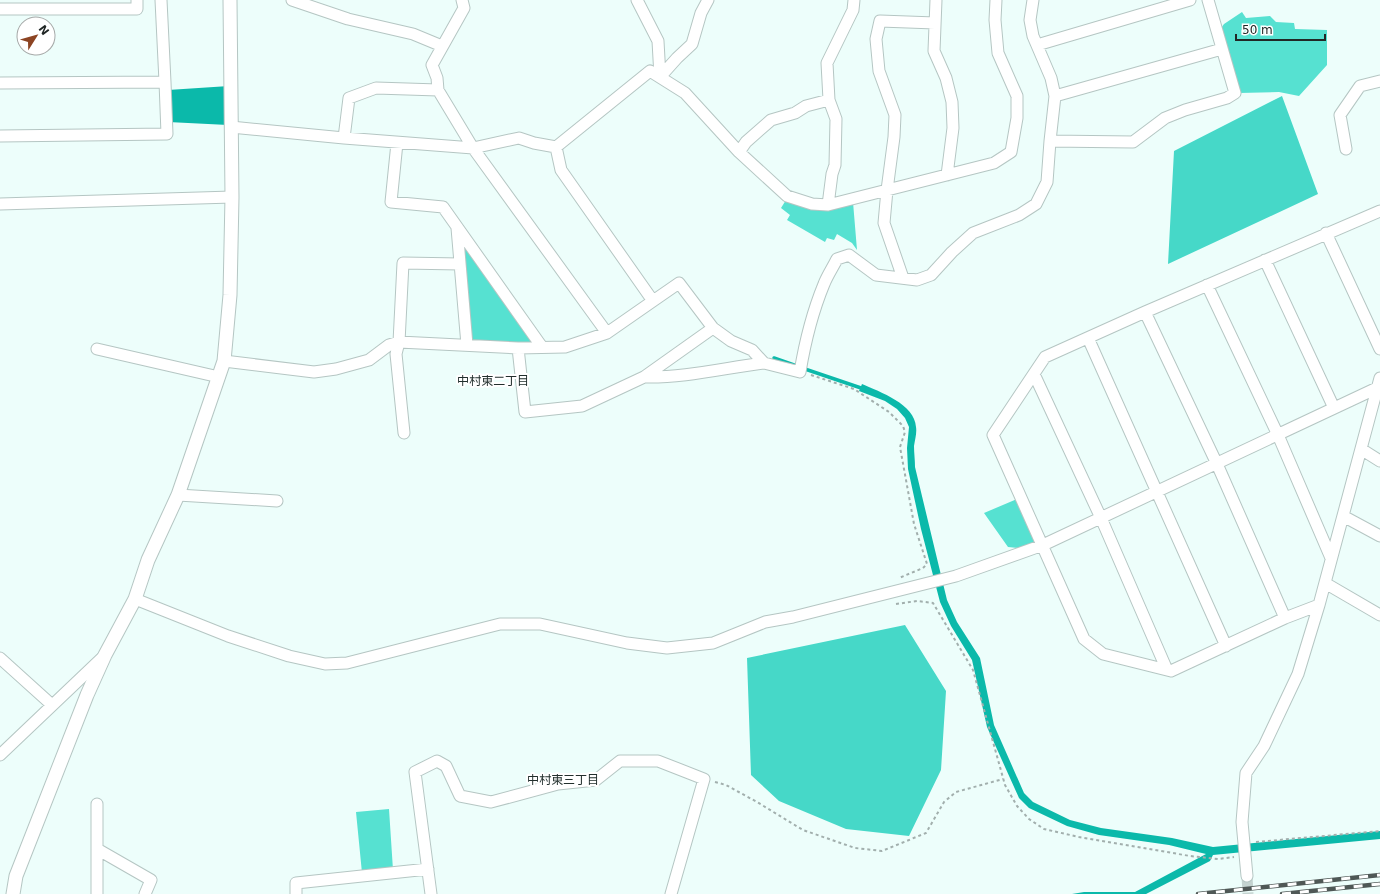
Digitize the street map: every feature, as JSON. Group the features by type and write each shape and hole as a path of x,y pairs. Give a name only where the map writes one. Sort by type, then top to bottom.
{"street":[{"path":"0,9 137,8 137,0"},
{"path":"0,136 167,134 161,0"},
{"path":"13,894 16,876 87,695 135,599 148,560 178,495 224,361 230,295 232,197 230,0"},
{"path":"292,0 348,19 413,34 442,46"},
{"path":"462,0 464,8 432,65 437,78 438,90 473,148 607,333"},
{"path":"637,0 658,41 660,77"},
{"path":"660,77 692,44 701,13 708,0"},
{"path":"828,205 832,174 835,165 836,119 829,100 827,63 853,10 854,0"},
{"path":"936,0 934,51 946,78 952,102 953,128 947,175"},
{"path":"231,127 397,143 473,148 519,138 534,143 556,147 650,71 685,93 739,152 787,196 812,204 828,205 994,163 1011,152 1017,118 1017,96 998,53 995,20 996,0"},
{"path":"644,377 664,378 704,373 764,362 800,372 806,336 817,301 824,283 837,259 849,255 876,275 917,280 931,275 952,252 973,233 1019,215 1036,204 1047,182 1054,96 1052,78 1033,36 1030,20 1033,0"},
{"path":"1037,45 1190,0"},
{"path":"1050,141 1133,142 1165,118 1185,110 1227,98 1235,93 1208,0"},
{"path":"903,278 884,223 896,115 880,72 876,39 880,21 935,23"},
{"path":"1054,96 1222,49"},
{"path":"1346,149 1340,115 1360,86 1380,81"},
{"path":"0,83 165,82"},
{"path":"344,138 349,98 376,88 438,90"},
{"path":"739,152 746,142 771,120 795,113 806,106 829,100"},
{"path":"397,143 391,202 443,207 542,347"},
{"path":"556,147 561,170 653,301"},
{"path":"0,204 232,197"},
{"path":"1319,605 1285,618 1172,671 1103,654 1084,639 993,435 1045,357 1326,233 1380,211"},
{"path":"457,227 467,345"},
{"path":"1326,233 1380,348"},
{"path":"1265,260 1334,408"},
{"path":"404,433 396,354 399,342 404,263 460,264"},
{"path":"224,361 314,372 336,369 369,360 389,345 399,342 518,348 565,347 607,333 679,283 713,328 731,341 752,350 764,362"},
{"path":"1207,285 1278,435 1331,558"},
{"path":"1145,312 1217,464 1285,618"},
{"path":"518,348 525,412 582,406 644,377 713,328"},
{"path":"1088,338 1226,646"},
{"path":"97,349 219,377"},
{"path":"1034,374 1101,518 1167,670"},
{"path":"135,599 228,636 289,656 325,664 347,663 500,624 540,624 627,643 667,648 713,643 765,622 793,617 956,576 1043,545 1278,435 1379,385"},
{"path":"1247,876 1242,822 1246,773 1264,746 1298,674 1319,605 1379,385"},
{"path":"1361,449 1380,461"},
{"path":"178,495 277,501"},
{"path":"1343,516 1380,536"},
{"path":"1325,583 1380,615"},
{"path":"0,755 106,655"},
{"path":"0,658 52,705"},
{"path":"431,894 415,772 437,760 446,766 460,796 491,802 558,784 596,780 620,761 658,761 704,780 671,894"},
{"path":"97,804 97,894"},
{"path":"97,849 151,880 145,894"},
{"path":"296,894 296,883 428,869"}],"path":[{"path":"800,372 854,389 889,412 903,426 905,432 900,447 914,524 927,564 923,568 896,579"},
{"path":"895,604 917,600 933,603 940,612 945,624 973,670 1005,785 1017,806 1029,819 1044,829 1078,837 1190,856 1218,859 1245,856"},
{"path":"704,780 726,785 803,830 855,848 882,851 926,833 944,802 956,792 1003,779"},
{"path":"1243,843 1380,831"}],"shaded area":[{"path":"1242,12 1246,18 1270,16 1276,22 1294,23 1295,29 1327,30 1327,65 1299,96 1279,92 1239,93 1219,31 1224,24"},
{"path":"229,86 228,125 168,122 168,90"},
{"path":"1282,96 1318,194 1168,264 1174,151"},
{"path":"786,200 853,202 857,250 852,243 837,234 834,240 827,238 825,242 787,220 790,215 781,208"},
{"path":"459,234 539,344 470,342"},
{"path":"862,384 887,395 903,405 914,419 916,429 914,446 915,467 947,600 957,622 980,658 994,725 1024,793 1033,802 1070,820 1101,828 1172,838 1213,847 1380,831 1380,839 1213,855 1210,861 1146,894 1072,894 1084,892 1135,892 1206,854 1169,845 1099,835 1067,826 1029,808 1019,798 987,727 972,660 951,626 940,602 921,529 908,469 907,448 909,427 905,418 897,409 885,401 859,391"},
{"path":"1017,499 1039,543 1019,548 1008,547 984,513"},
{"path":"905,625 946,691 941,770 909,836 846,829 779,801 751,775 747,658"},
{"path":"389,809 393,870 362,873 356,812"}],"waterway":[{"path":"774,358 794,365"},
{"path":"802,368 864,389"}],"tunnel":[{"path":"1247,876 1248,894"}],"railway":[{"path":"1198,894 1380,875"},
{"path":"1282,894 1380,884"}],"district":[{"name":"中村東二丁目","path":"493,381"},
{"name":"中村東三丁目","path":"563,780"}]}
